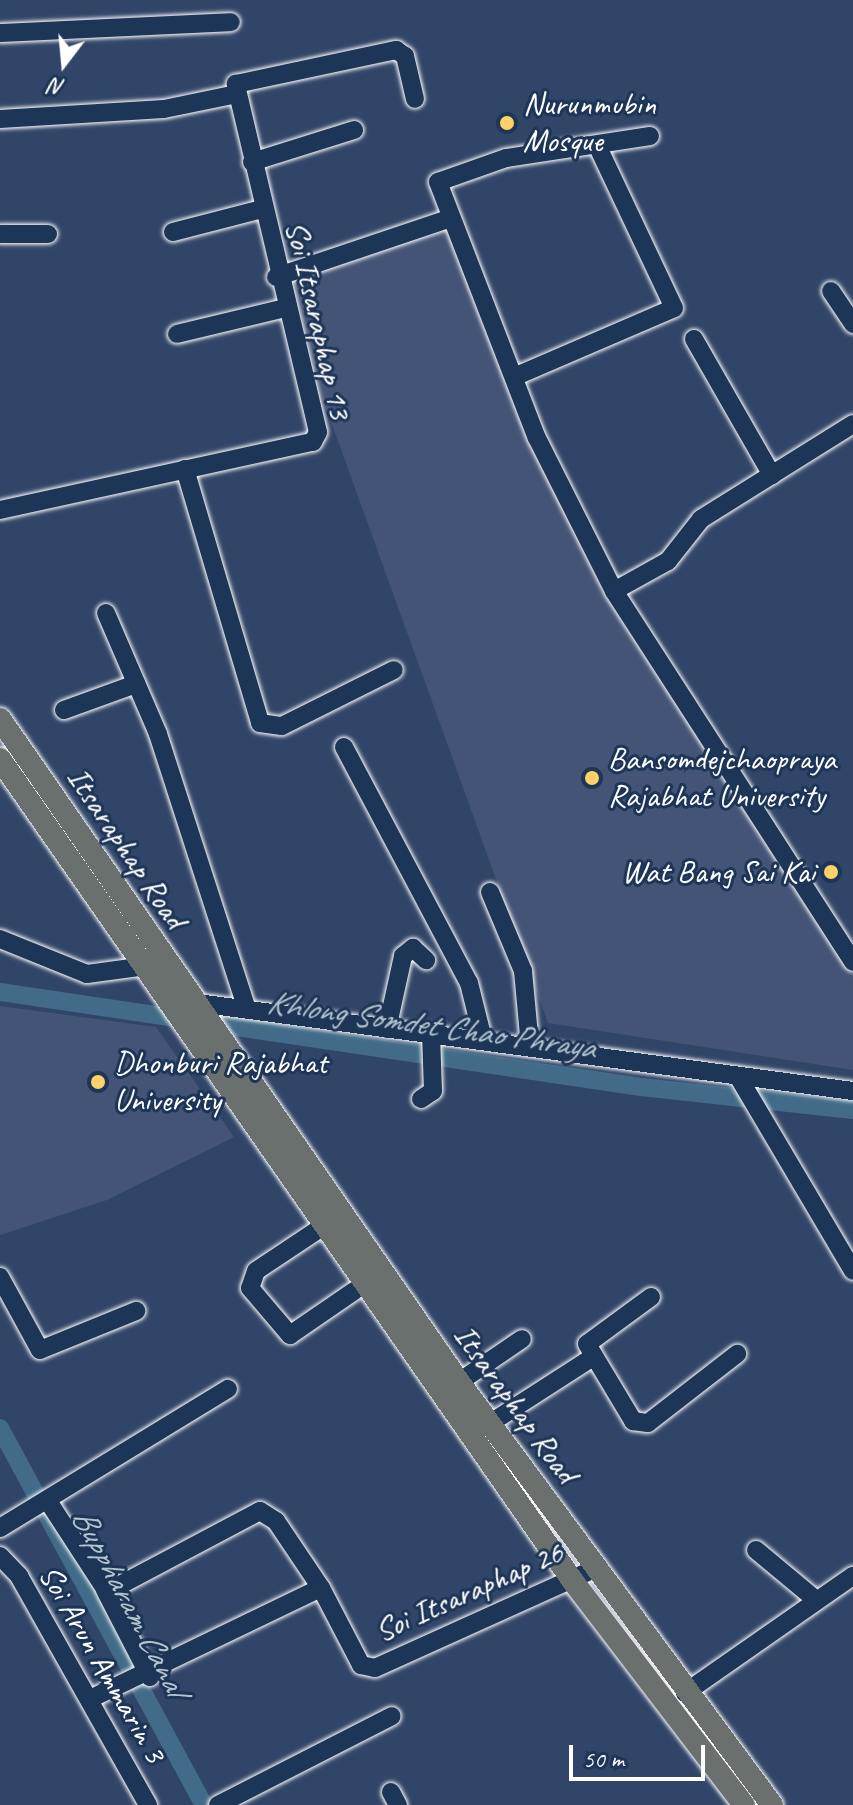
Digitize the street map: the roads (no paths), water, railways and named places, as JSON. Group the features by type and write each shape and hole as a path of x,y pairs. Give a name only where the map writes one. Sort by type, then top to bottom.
{"main road":[{"name":"Itsaraphap Road","path":"0,719 187,1016 214,1033 459,1382 685,1693 749,1801"},
{"path":"0,759 139,967 187,1016 322,1227 572,1580 749,1801"}],"street":[{"path":"0,33 231,22"},
{"path":"0,119 164,109 396,50 405,56 415,99"},
{"name":"Soi Itsaraphap 13","path":"0,510 318,437 276,277 237,89"},
{"path":"252,162 354,130"},
{"path":"650,136 598,147 537,152 444,175 438,182 448,219 514,377 614,591 853,962"},
{"path":"514,377 674,308 598,147"},
{"path":"173,232 262,209"},
{"path":"276,277 448,219"},
{"path":"0,234 48,234"},
{"path":"831,291 853,324"},
{"path":"177,334 285,308"},
{"path":"694,339 772,475"},
{"path":"614,591 668,561 701,519 853,424"},
{"path":"185,469 260,723 282,726 394,670"},
{"path":"106,613 136,684 247,1009"},
{"path":"64,710 136,684"},
{"path":"344,747 469,983 483,1039"},
{"path":"490,892 523,971 530,1046"},
{"path":"0,939 87,974 139,967"},
{"path":"387,1029 403,956 413,948 426,960"},
{"path":"187,1016 247,1009 387,1029 431,1046 483,1039 530,1046 746,1093 853,1091"},
{"path":"421,1099 433,1096 431,1046"},
{"path":"746,1093 853,1271"},
{"path":"322,1227 256,1271 250,1288 290,1335 354,1291"},
{"path":"0,1277 40,1350 136,1311"},
{"path":"651,1297 594,1334 590,1359 640,1424 737,1354"},
{"path":"459,1382 522,1339"},
{"path":"489,1424 590,1359"},
{"path":"0,1528 228,1389"},
{"path":"41,1505 105,1590 150,1677"},
{"path":"90,1699 150,1677 321,1588 276,1521 260,1511 105,1590"},
{"path":"756,1550 816,1600"},
{"name":"Soi Arun Ammarin 3","path":"0,1556 19,1576 148,1805"},
{"name":"Soi Itsaraphap 26","path":"321,1588 366,1668 594,1569"},
{"path":"685,1693 853,1576"},
{"path":"218,1805 392,1716"}],"waterway":[{"name":"Khlong Somdet Chao Phraya","path":"0,992 641,1087 853,1110"},
{"name":"Buppharam Canal","path":"0,1428 204,1805"}],"place":[{"name":"Nurunmubin Mosque","path":"507,123"},
{"name":"Bansomdejchaopraya Rajabhat University","path":"592,778"},
{"name":"Wat Bang Sai Kai","path":"831,872"},
{"name":"Dhonburi Rajabhat University","path":"98,1082"}]}
